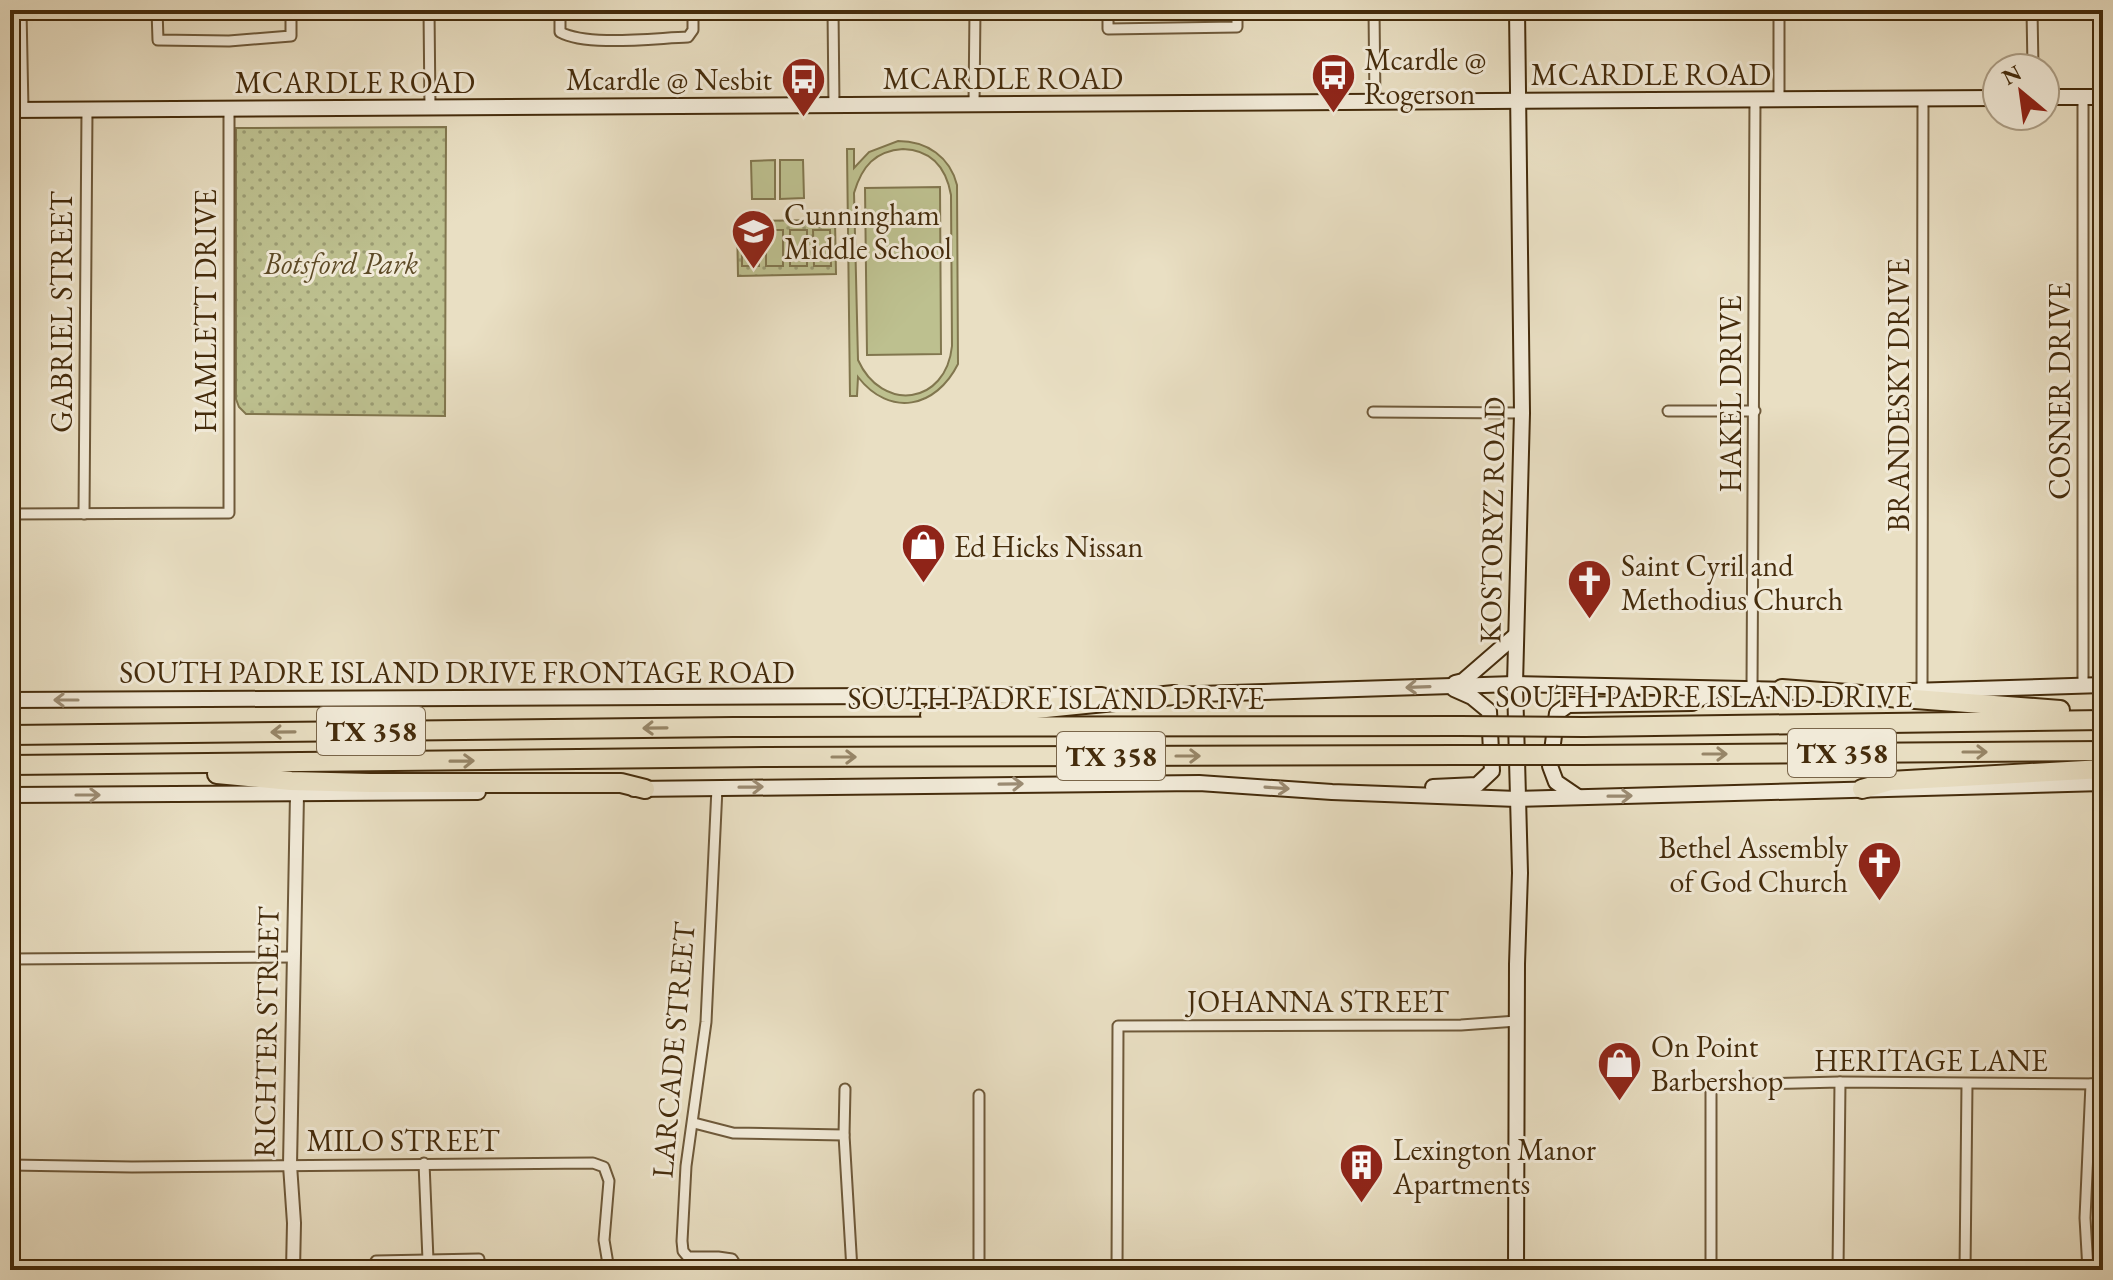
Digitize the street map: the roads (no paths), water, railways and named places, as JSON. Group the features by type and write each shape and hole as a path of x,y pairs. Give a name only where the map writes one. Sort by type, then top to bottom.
{"highway":[{"path":"1782,689 2103,713"},
{"path":"733,727 1026,710 1174,695"},
{"name":"SOUTH PADRE ISLAND DRIVE","path":"10,735 733,727 1584,727 2103,720"},
{"name":"SOUTH PADRE ISLAND DRIVE","path":"10,765 766,757 2103,751"},
{"path":"188,764 219,774 291,781 621,783 645,789"},
{"path":"1862,789 1890,781 2103,769"}],"main road":[{"name":"KOSTORYZ ROAD","path":"1516,1270 1520,873 1515,684 1522,413 1517,10"},
{"path":"2061,97 2103,97"},
{"name":"MCARDLE ROAD","path":"16,110 1981,98"},
{"path":"1447,686 1463,681 1516,635"},
{"name":"SOUTH PADRE ISLAND DRIVE FRONTAGE ROAD","path":"10,700 1174,695 1515,684 1922,691 2103,685"},
{"path":"1332,792 1477,785 1492,771 1489,711 1472,697 1447,686"},
{"path":"1578,797 1556,782 1550,766 1557,713 1568,705 1692,703 1720,688"},
{"path":"10,795 297,795 1199,783 1517,799 2103,783"}],"street":[{"path":"16,110 21,10"},
{"path":"157,10 158,40 229,41 291,36 291,10"},
{"path":"429,10 430,108"},
{"path":"560,10 560,32 570,37 614,40 688,37 693,30 693,10"},
{"path":"833,10 834,105"},
{"path":"974,104 975,10"},
{"path":"1108,10 1108,29 1237,27 1237,10"},
{"path":"1374,10 1375,102"},
{"path":"1779,10 1779,99"},
{"path":"2032,10 2033,52"},
{"name":"COSNER DRIVE","path":"2083,97 2083,685"},
{"name":"BRANDESKY DRIVE","path":"1922,691 1923,98"},
{"name":"HAKEL DRIVE","path":"1752,689 1755,99"},
{"name":"HAMLETT DRIVE","path":"84,514 229,513 229,109"},
{"name":"GABRIEL STREET","path":"84,514 87,110"},
{"path":"1668,411 1755,411"},
{"path":"1373,412 1522,413"},
{"path":"10,514 84,514"},
{"name":"LARCADE STREET","path":"717,788 706,1022 686,1166 683,1251 695,1259 732,1259 739,1270"},
{"name":"RICHTER STREET","path":"293,1270 290,1165 297,795"},
{"path":"10,959 294,957"},
{"name":"JOHANNA STREET","path":"1117,1270 1118,1026 1461,1025 1517,1021"},
{"path":"1838,1270 1840,1082"},
{"name":"HERITAGE LANE","path":"1711,1270 1711,1085 1840,1082 2103,1084"},
{"path":"1965,1270 1967,1084"},
{"path":"2088,1270 2085,1218 2091,1084"},
{"path":"845,1089 844,1135 852,1270"},
{"path":"979,1095 979,1270"},
{"path":"694,1123 733,1133 844,1135"},
{"path":"424,1163 428,1260"},
{"name":"MILO STREET","path":"10,1165 132,1167 593,1163 604,1167 609,1181 604,1240 609,1270"},
{"path":"376,1261 479,1259"}],"place":[{"name":"Mcardle @ Rogerson","path":"1333,115"},
{"name":"Mcardle @ Nesbit","path":"803,118"},
{"name":"Cunningham Middle School","path":"753,270"},
{"name":"Ed Hicks Nissan","path":"923,585"},
{"name":"Saint Cyril and Methodius Church","path":"1590,621"},
{"name":"Bethel Assembly of God Church","path":"1879,903"},
{"name":"On Point Barbershop","path":"1620,1102"},
{"name":"Lexington Manor Apartments","path":"1362,1205"}],"park label":[{"name":"Botsford Park","path":"341,263"}]}
